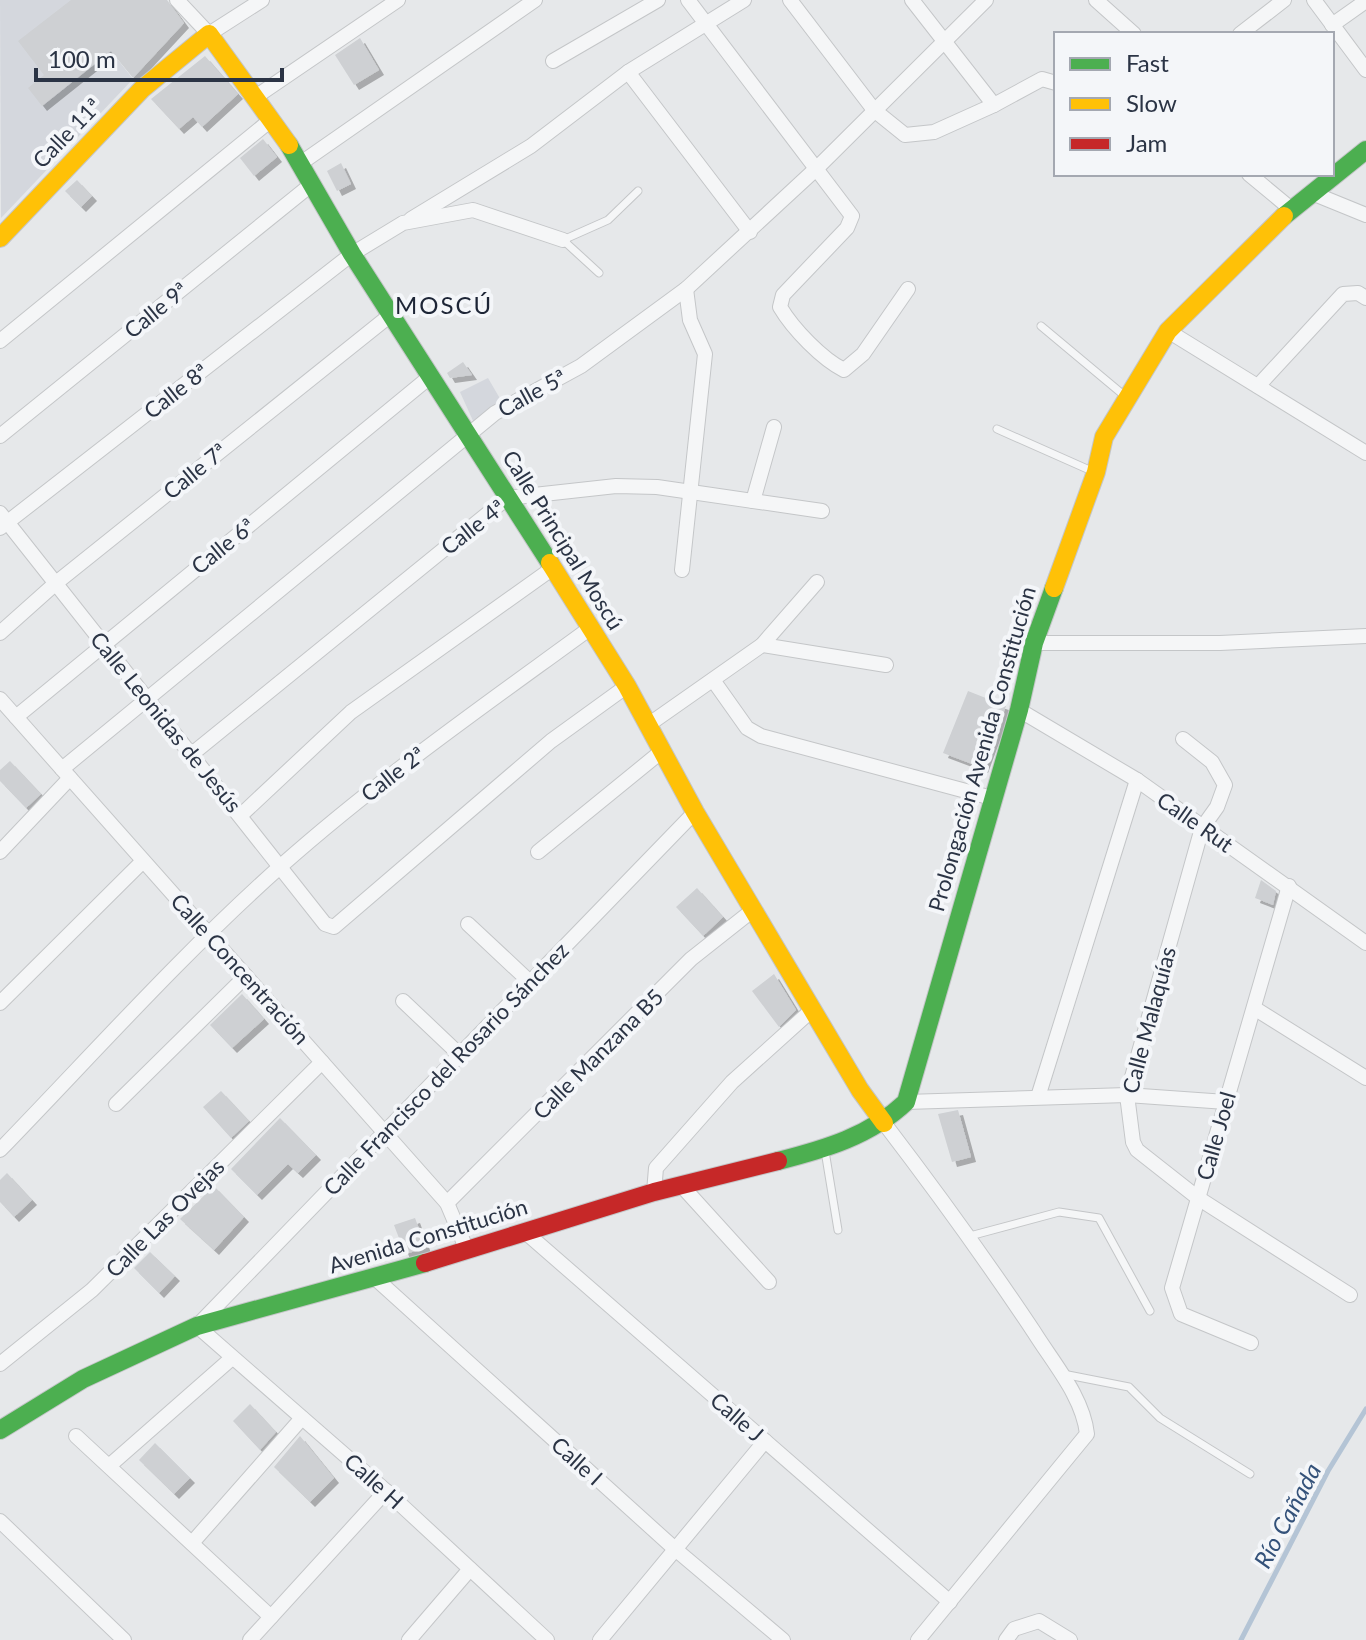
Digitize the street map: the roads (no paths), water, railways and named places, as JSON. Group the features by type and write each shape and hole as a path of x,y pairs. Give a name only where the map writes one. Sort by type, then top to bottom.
{"street":[{"name":"Calle Principal Moscú","path":"177,0 209,34 257,96 301,163 352,254 393,313 627,686 695,812 860,1090 884,1123"},
{"path":"209,34 262,0"},
{"path":"257,96 398,0"},
{"path":"301,163 535,0"},
{"path":"553,61 658,0"},
{"path":"688,0 814,171 852,216 847,228 783,295 780,307 786,318 833,364 844,370 863,354 908,289"},
{"name":"Calle 8ª","path":"2,521 352,254 531,146 628,72 707,26 744,0"},
{"path":"790,0 874,110 905,135 921,136 994,105 1042,79 1054,82"},
{"path":"912,0 994,105"},
{"name":"Calle 5ª","path":"0,852 66,774 147,697 495,413 581,366 686,289 814,171 985,0"},
{"path":"1243,32 1284,0"},
{"path":"1314,0 1366,70"},
{"path":"1332,25 1366,1"},
{"path":"1104,3 1132,32"},
{"name":"Calle 11ª","path":"0,238 142,89 209,34"},
{"path":"628,72 750,232"},
{"path":"0,341 272,119"},
{"name":"Prolongación Avenida Constitución","path":"1334,175 1366,150"},
{"path":"1251,176 1291,209"},
{"name":"Prolongación Avenida Constitución","path":"906,1102 1019,710 1034,643 1096,472 1104,437 1168,331 1291,209 1333,176"},
{"name":"Calle 9ª","path":"0,436 312,184"},
{"path":"1312,193 1366,215"},
{"path":"403,223 473,210 563,240"},
{"path":"682,570 705,354 690,320 686,289"},
{"path":"1258,386 1343,294 1358,293 1366,298"},
{"name":"Calle 7ª","path":"0,633 56,583 393,313"},
{"path":"1168,331 1366,453"},
{"name":"Calle 6ª","path":"16,717 431,376"},
{"path":"753,501 774,427"},
{"name":"Calle 4ª","path":"192,754 507,498 616,486 690,490 822,511"},
{"name":"Calle Leonidas de Jesús","path":"2,521 56,583 325,924 334,927 551,741 627,686"},
{"path":"241,815 351,712 553,568"},
{"path":"648,725 762,645 817,582"},
{"name":"Calle 2ª","path":"0,1150 209,935 281,866 395,770 589,629"},
{"path":"1034,643 1220,643 1366,636"},
{"path":"762,645 886,665"},
{"path":"713,680 747,728 761,736 992,798"},
{"name":"Calle Concentración","path":"0,699 447,1203 466,1248"},
{"name":"Calle Rut","path":"1019,710 1137,780 1366,943"},
{"name":"Calle Malaquías","path":"1183,739 1212,762 1225,785 1217,807 1202,828 1127,1095 1133,1142 1137,1150 1198,1198 1350,1295"},
{"path":"538,852 662,751"},
{"path":"1038,1097 1137,780"},
{"name":"Calle Francisco del Rosario Sánchez","path":"197,1326 695,812"},
{"path":"0,1003 143,861"},
{"name":"Calle Joel","path":"1251,1343 1181,1314 1172,1288 1289,886"},
{"name":"Calle Manzana B5","path":"447,1203 691,959 753,910"},
{"path":"468,924 530,982"},
{"path":"116,1104 246,976"},
{"path":"403,1001 461,1056"},
{"path":"1254,1008 1366,1078"},
{"path":"654,1192 656,1168 732,1082 813,1009"},
{"name":"Calle Las Ovejas","path":"0,1364 92,1290 322,1062"},
{"path":"918,1640 1087,1434 1085,1414 1061,1374 970,1236 884,1123 906,1102 1127,1095 1226,1102"},
{"name":"Avenida Constitución","path":"0,1430 83,1379 197,1326 375,1278 654,1192 825,1149 884,1123"},
{"path":"681,1185 769,1282"},
{"name":"Calle J","path":"524,1231 950,1602"},
{"name":"Calle I","path":"375,1278 675,1549 783,1640"},
{"name":"Calle H","path":"197,1326 386,1491 547,1640"},
{"path":"109,1466 232,1358"},
{"path":"192,1543 302,1418"},
{"path":"76,1436 271,1617"},
{"path":"600,1640 765,1441"},
{"path":"250,1640 386,1491"},
{"path":"0,1521 124,1640"},
{"path":"409,1640 470,1569"},
{"path":"1006,1640 1014,1629 1039,1621 1070,1640"}],"lane":[{"path":"599,273 563,240 608,220 638,191"},
{"path":"1041,326 1127,399"},
{"path":"997,429 1096,472"},
{"path":"825,1149 838,1230"},
{"path":"970,1236 1059,1212 1099,1218 1150,1311"},
{"path":"1061,1374 1129,1387 1160,1418 1250,1474"}],"waterway":[{"name":"Río Cañada","path":"1241,1640 1328,1471 1366,1409"}],"district":[{"name":"MOSCÚ","path":"444,306"}]}
